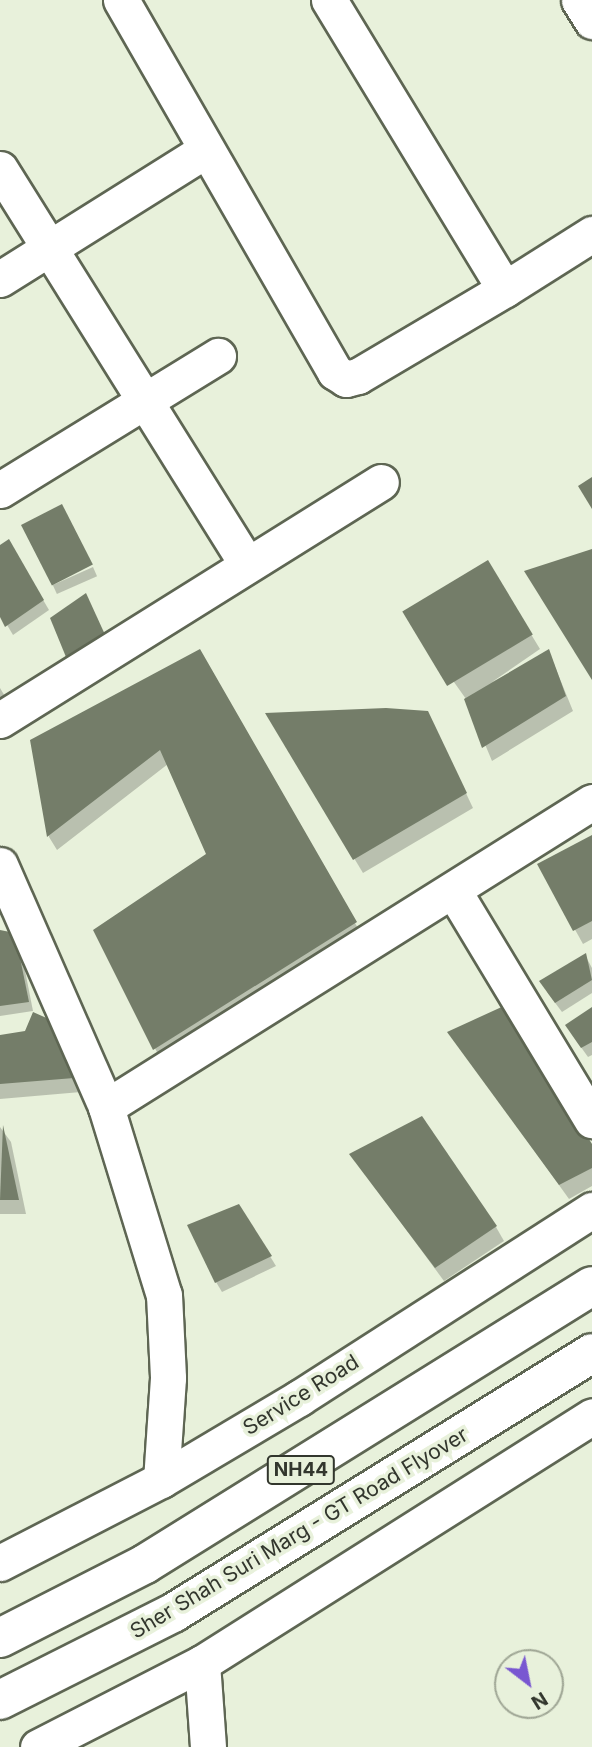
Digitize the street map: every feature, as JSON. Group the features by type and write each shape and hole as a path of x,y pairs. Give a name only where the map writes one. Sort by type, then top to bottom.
{"highway":[{"name":"NH44","path":"0,1638 145,1564 592,1286"},
{"name":"Sher Shah Suri Marg - GT Road Flyover","path":"0,1700 185,1606 592,1353"}],"street":[{"path":"121,0 335,372 346,379 358,376 592,234"},
{"path":"329,0 505,289"},
{"path":"579,0 592,21"},
{"path":"0,279 206,150"},
{"path":"0,169 142,403 246,563"},
{"path":"0,490 218,356"},
{"path":"0,720 246,563 381,482"},
{"path":"106,1107 592,802"},
{"path":"4,882 106,1107 164,1295 168,1378 161,1480"},
{"path":"453,890 592,1120"},
{"name":"Service Road","path":"0,1563 161,1480 299,1398 592,1210"},
{"path":"38,1747 202,1663 592,1416"},
{"path":"202,1663 208,1747"}],"building":[{"path":"592,477 592,509 578,486"},
{"path":"62,504 93,565 52,585 21,525"},
{"path":"9,539 44,600 5,627 0,617 0,545"},
{"path":"592,549 592,680 524,571"},
{"path":"488,560 533,635 447,686 402,612"},
{"path":"86,593 107,639 66,657 50,618"},
{"path":"200,649 357,922 153,1050 93,930 206,854 160,750 47,837 30,740"},
{"path":"549,649 566,696 482,748 464,699"},
{"path":"386,708 428,711 467,793 353,860 265,713"},
{"path":"592,835 592,921 573,931 537,864"},
{"path":"0,930 15,933 29,1002 0,1006"},
{"path":"586,953 592,980 555,1003 539,981"},
{"path":"506,1005 592,1144 592,1168 559,1185 447,1032"},
{"path":"592,1007 592,1042 581,1048 565,1025"},
{"path":"33,1012 51,1020 74,1078 0,1084 0,1035 25,1031"},
{"path":"422,1116 497,1226 435,1268 349,1154"},
{"path":"3,1125 19,1200 0,1200"},
{"path":"239,1204 272,1256 215,1283 187,1225"}]}
